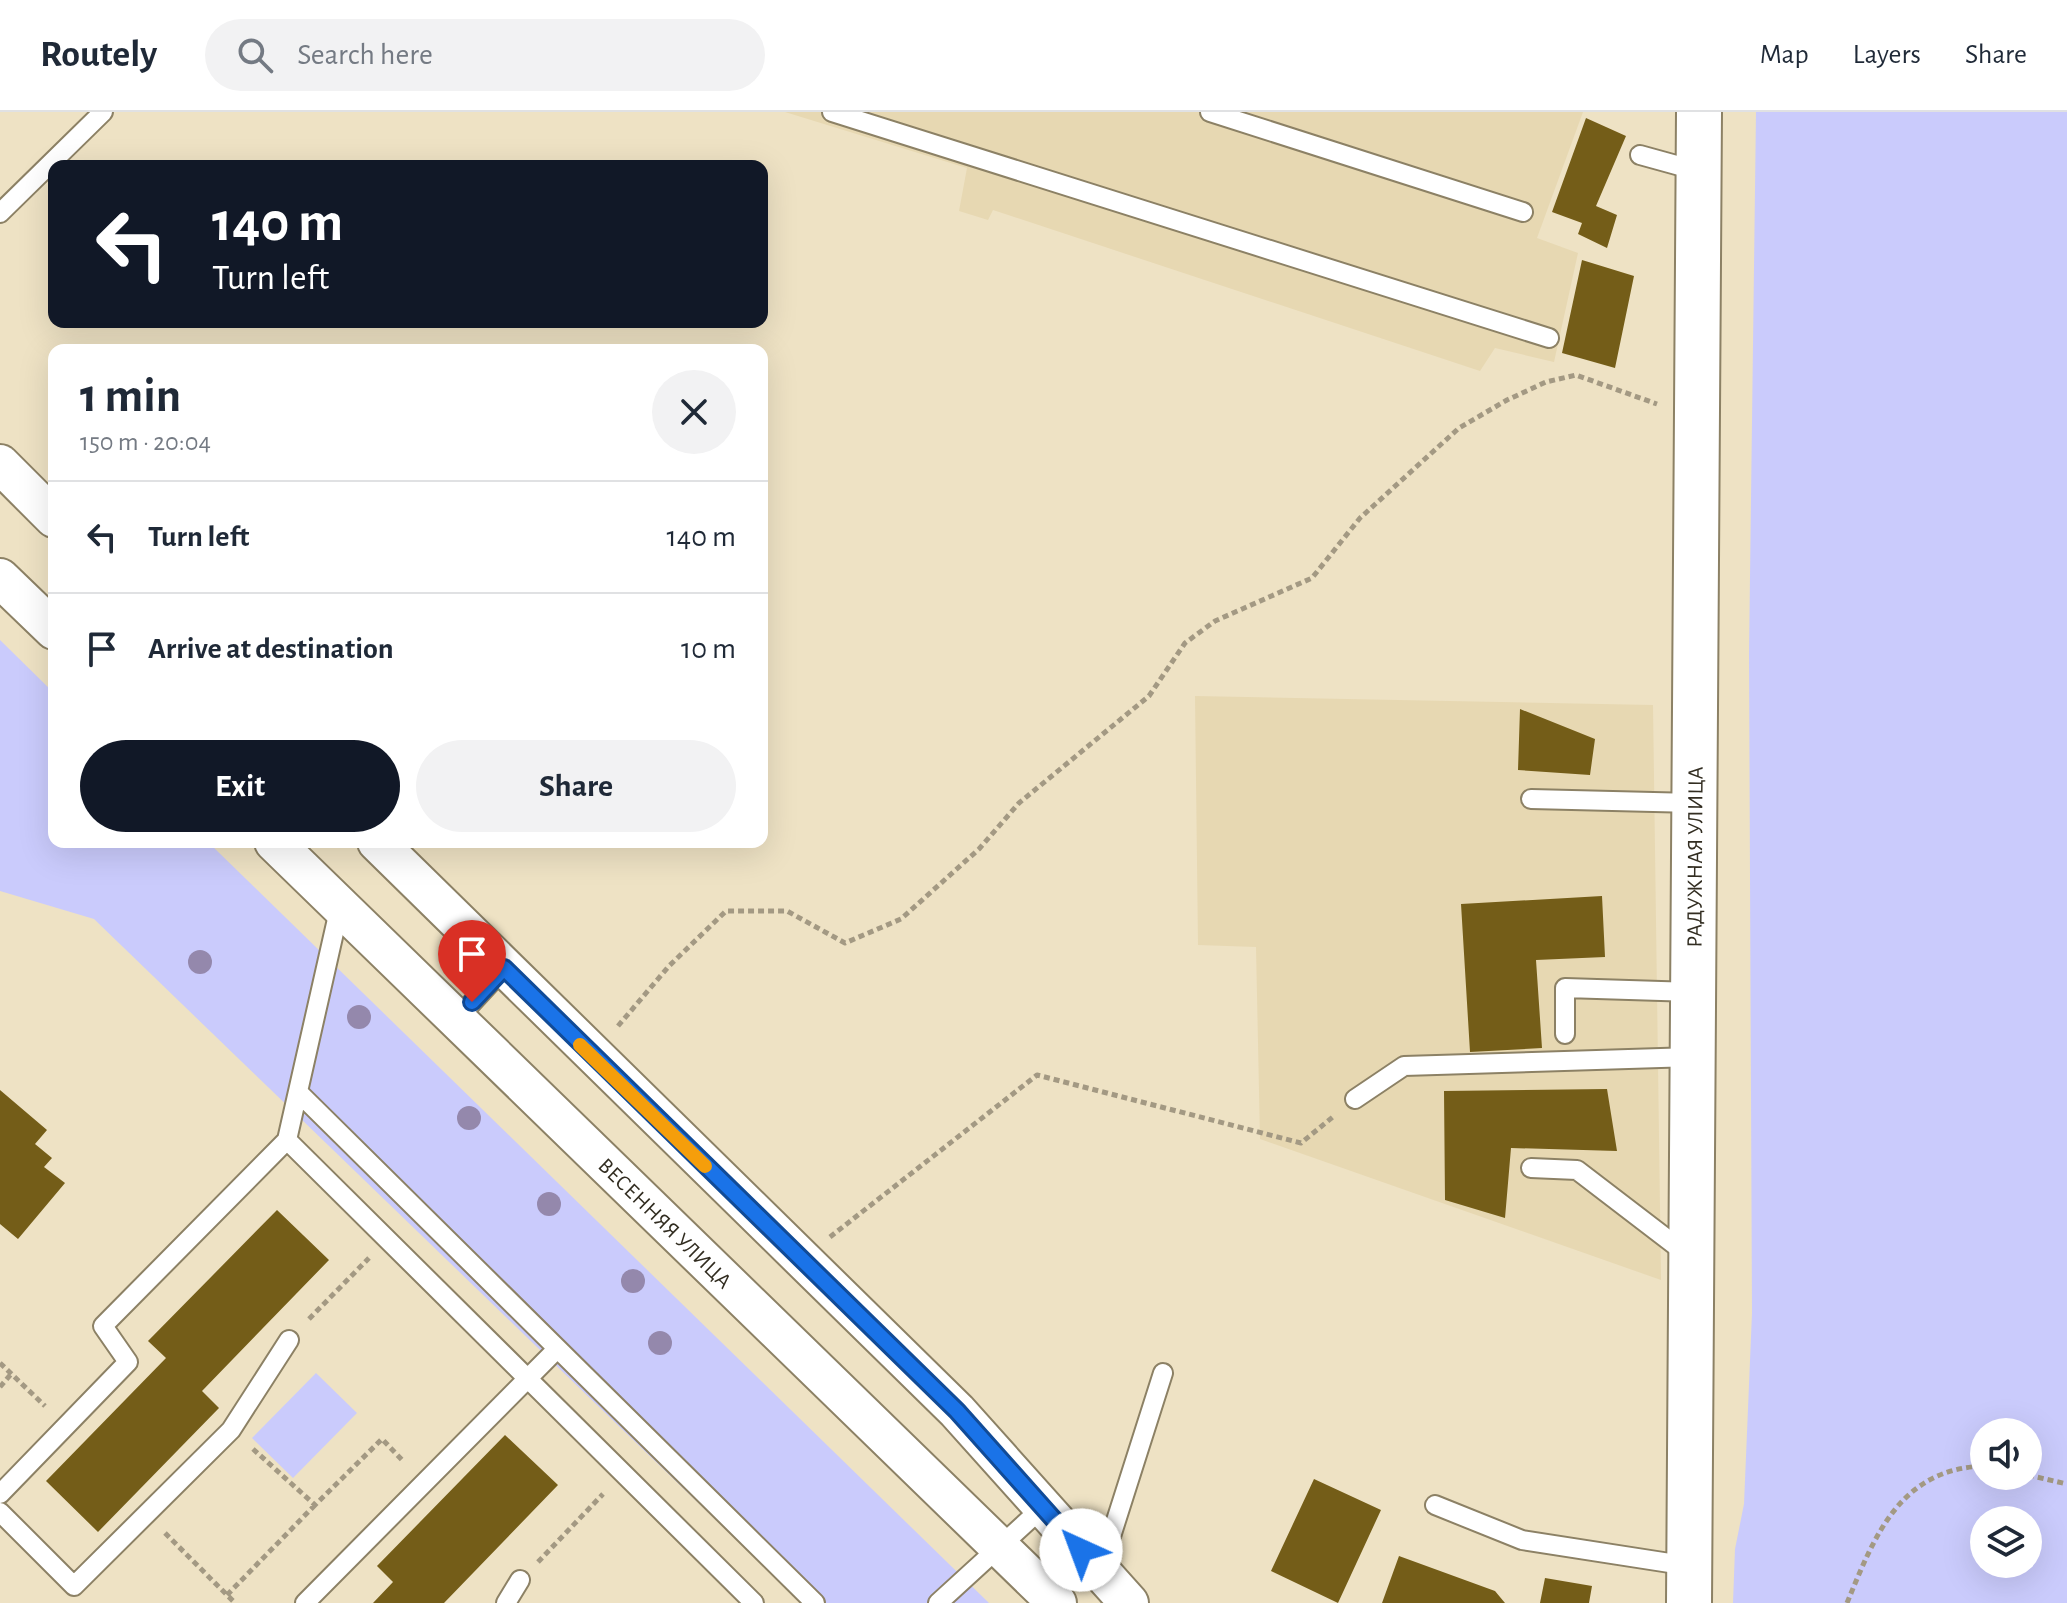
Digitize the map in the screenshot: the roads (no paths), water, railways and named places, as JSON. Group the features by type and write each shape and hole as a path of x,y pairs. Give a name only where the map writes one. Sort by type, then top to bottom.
{"street":[{"name":"РАДУЖНАЯ УЛИЦА","path":"1689,1585 1699,112"},
{"path":"0,464 48,512"},
{"path":"0,578 48,624"},
{"name":"ВЕСЕННЯЯ УЛИЦА","path":"280,848 1057,1603"},
{"path":"383,848 595,1060 957,1411 1129,1603"}],"lane":[{"path":"54,160 103,112"},
{"path":"832,112 1549,338"},
{"path":"1210,112 1523,212"},
{"path":"1640,155 1698,171"},
{"path":"0,213 48,166"},
{"path":"1531,799 1694,803"},
{"path":"0,1494 128,1362 103,1326 287,1140 340,906"},
{"path":"457,1019 504,968"},
{"path":"1565,1034 1565,988 1693,992"},
{"path":"1355,1099 1404,1066 1693,1057"},
{"path":"298,1092 804,1599"},
{"path":"287,1140 754,1603"},
{"path":"1531,1168 1577,1170 1691,1257"},
{"path":"0,1512 74,1586 231,1430 289,1340"},
{"path":"305,1603 557,1349"},
{"path":"1100,1571 1163,1373"},
{"path":"1435,1505 1522,1540 1689,1585"},
{"path":"938,1603 1042,1508"},
{"path":"506,1603 520,1580"}]}
